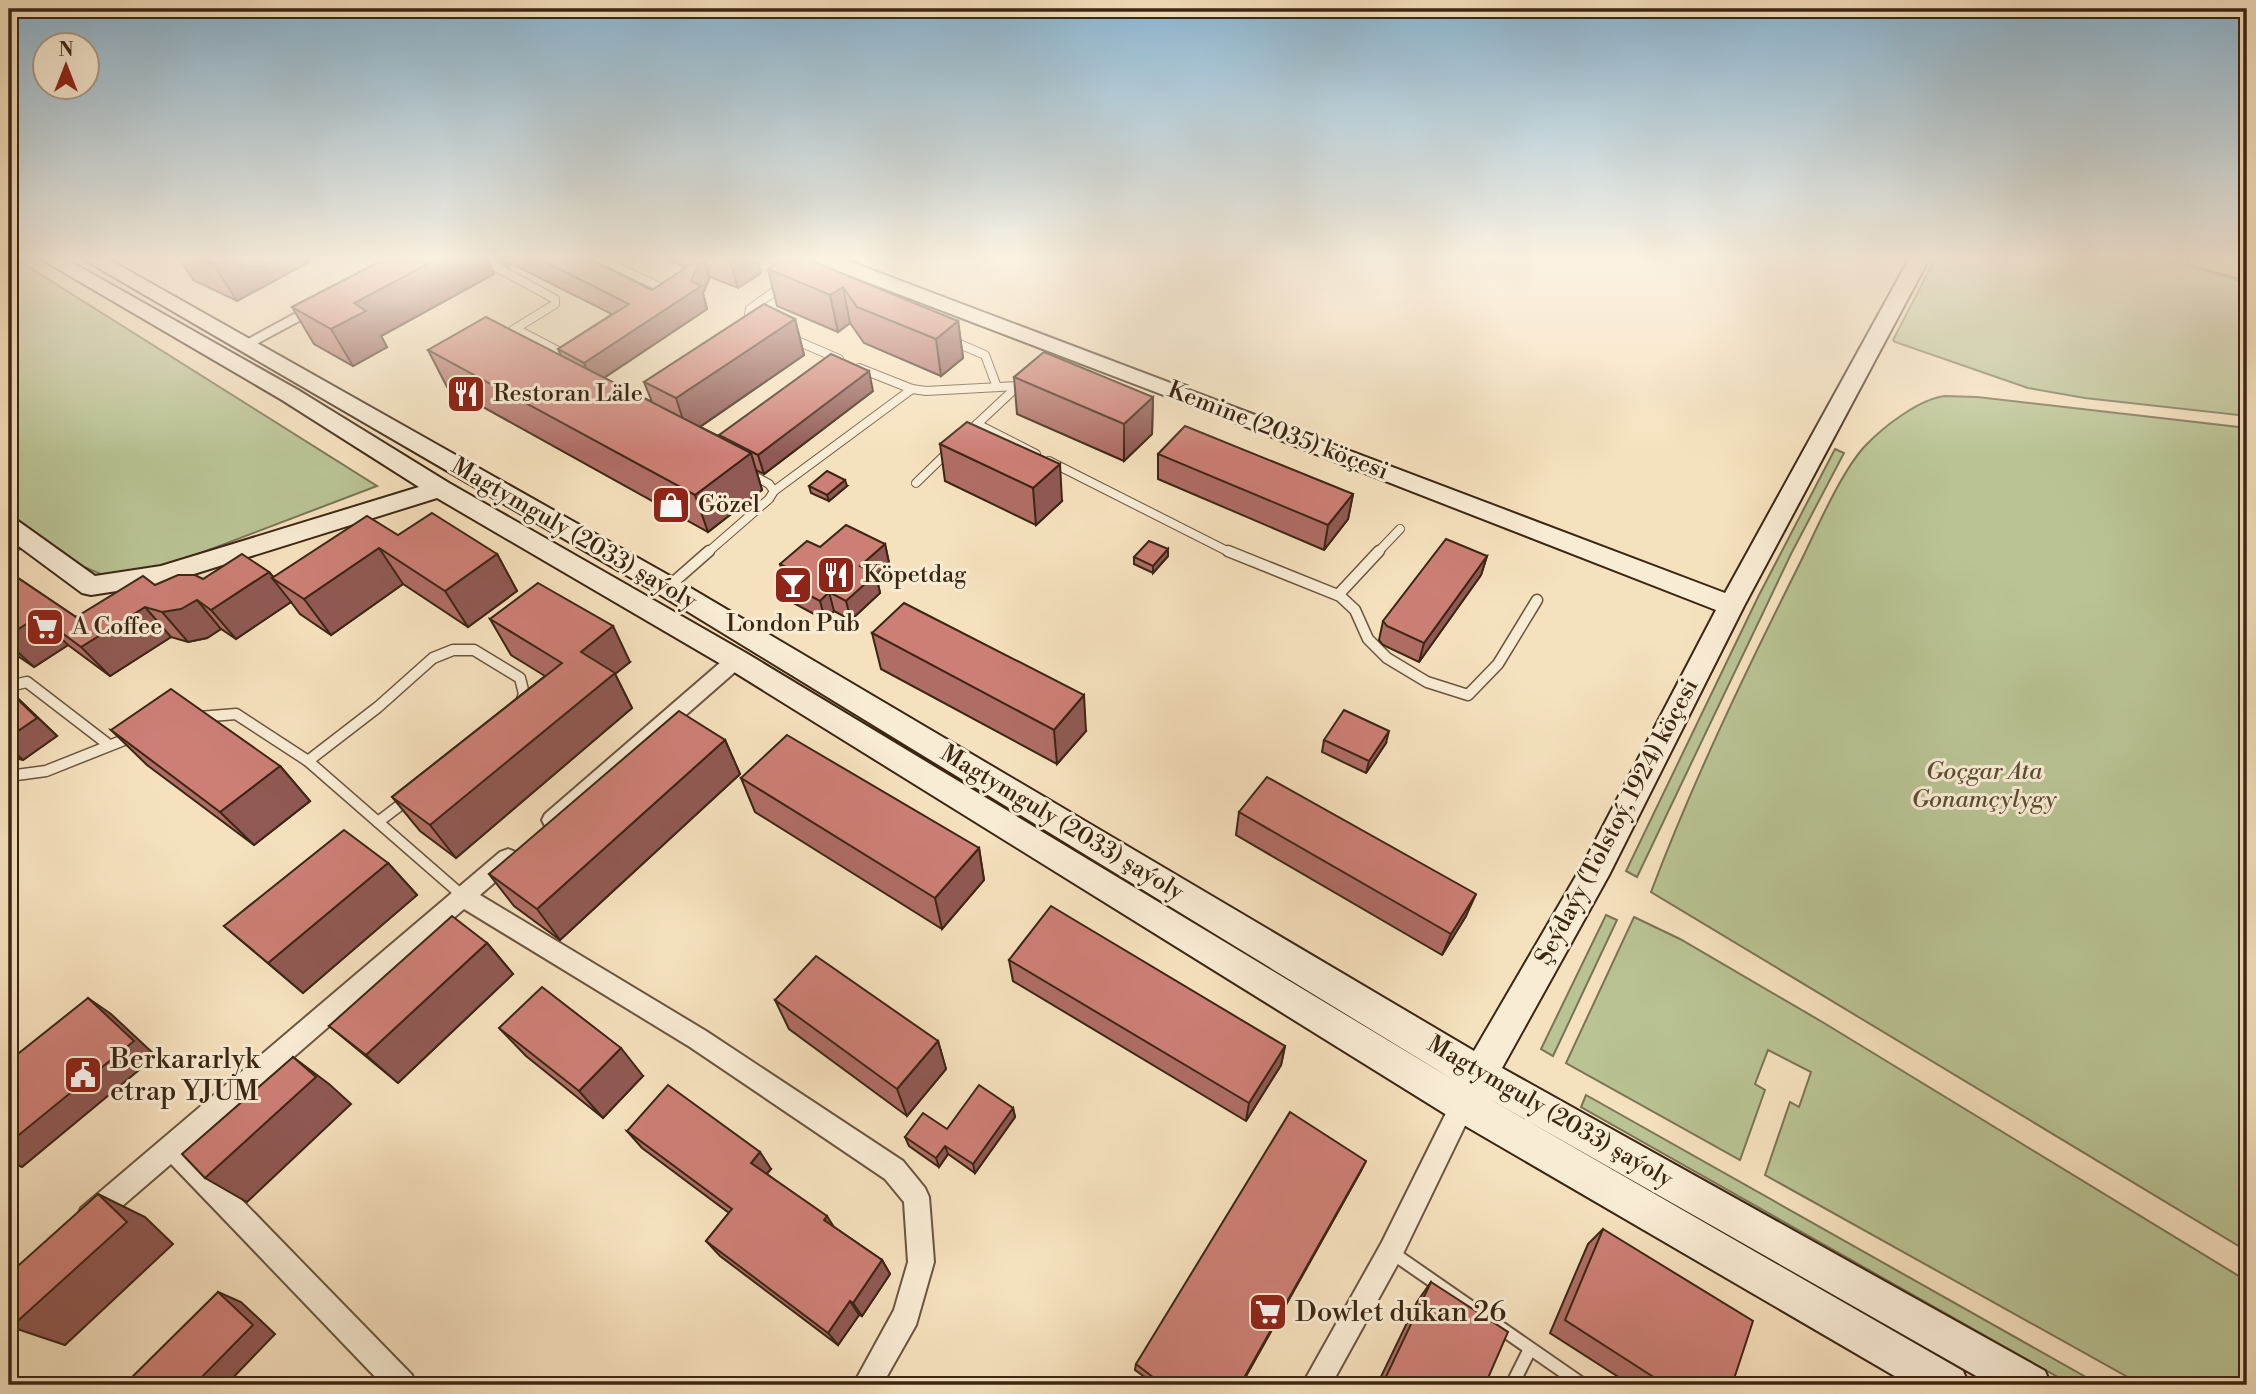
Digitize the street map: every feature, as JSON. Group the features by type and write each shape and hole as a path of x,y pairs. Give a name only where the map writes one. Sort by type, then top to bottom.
{"main road":[{"name":"Magtymguly (2033) şaýoly","path":"164,324 290,396 440,489 736,660 1463,1105 1949,1385"},
{"name":"Magtymguly (2033) şaýoly","path":"207,324 668,587 1480,1074 2031,1385"},
{"name":"Kemine (2035) köçesi","path":"983,324 1731,606"},
{"name":"Şeýdaýy (Tolstoý, 1924) köçesi","path":"1463,1105 1598,866 1731,606 1884,324"},
{"path":"9,527 19,550 91,586 162,575 440,489"}],"street":[{"path":"244,345 283,324"},
{"path":"70,1235 736,660"},
{"path":"464,897 698,1039 894,1170 916,1197 921,1262 905,1315 867,1385"},
{"name":"Şeýdaýy (Tolstoý, 1924) köçesi","path":"1316,1385 1391,1251 1463,1105"},
{"path":"172,1147 402,1385"}],"lane":[{"path":"506,335 522,324"},
{"path":"752,333 763,326 761,324"},
{"path":"516,328 564,355 565,358 556,368"},
{"path":"775,331 844,361"},
{"path":"937,334 985,355 997,387"},
{"path":"822,364 832,357"},
{"path":"855,366 912,389 945,391 1018,386"},
{"path":"969,432 1028,376"},
{"path":"668,587 769,499 774,491 912,389"},
{"path":"977,424 1188,532 1275,572 1338,594 1351,604 1367,638 1382,655 1451,693 1468,695 1491,674 1537,600"},
{"path":"916,483 960,440"},
{"path":"738,467 769,484 774,491"},
{"path":"1338,594 1400,529"},
{"path":"308,761 377,707 433,658 453,650 474,650 520,678 524,694 512,717"},
{"path":"9,686 27,682 109,745"},
{"path":"184,719 236,714 308,761 464,897"},
{"path":"9,776 46,771 147,732"},
{"path":"378,822 421,789"},
{"path":"1391,1251 1583,1385"},
{"path":"1512,1385 1530,1349"}],"green space":[{"path":"9,324 119,324 377,486 122,583 30,544 9,555"},
{"path":"1901,324 2247,324 2247,416 2085,398 2028,388 1893,340"},
{"name":"Goçgar Ata Gonamçylygy","path":"1945,396 1977,397 2247,428 2247,1251 1651,892 1720,728 1837,487 1865,446 1881,431 1913,408"},
{"path":"1835,449 1844,453 1791,554 1637,877 1626,871 1758,597"},
{"path":"1606,915 1617,920 1553,1056 1541,1049"},
{"path":"1634,917 1680,939 1824,1023 2247,1281 2247,1385 2142,1385 1765,1175 1790,1102 1799,1107 1811,1072 1768,1050 1755,1084 1765,1090 1740,1160 1566,1063"},
{"path":"1586,1095 2100,1385 2072,1385 1581,1107"}],"building":[{"path":"322,324 341,324 331,329"},
{"path":"474,324 500,324 751,453 695,495 428,350"},
{"path":"597,324 643,324 584,363 558,349"},
{"path":"733,324 787,324 676,398 644,382"},
{"path":"899,324 954,324 936,339"},
{"path":"1044,352 1153,397 1124,424 1014,377"},
{"path":"831,354 869,371 758,455 719,435"},
{"path":"967,422 1060,464 1033,488 940,444"},
{"path":"1185,426 1353,494 1328,525 1158,454"},
{"path":"827,471 845,480 827,495 809,486"},
{"path":"432,513 497,554 445,591 379,548 304,599 272,578 367,516 398,535"},
{"path":"846,525 885,544 860,566 876,574 846,601 829,592 820,601 782,581 793,571 780,564 807,541 820,547"},
{"path":"1446,539 1487,556 1424,643 1387,626 1383,621"},
{"path":"1149,541 1168,549 1153,566 1134,557"},
{"path":"242,554 269,572 211,610 197,600 181,609 162,612 145,607 81,647 39,616 9,635 9,572 76,617 143,576 155,585 178,575 195,575 203,579"},
{"path":"538,583 613,626 581,652 615,673 430,825 392,797 562,663 490,619"},
{"path":"904,603 1084,695 1054,730 872,633"},
{"path":"171,689 280,766 220,812 111,730"},
{"path":"9,691 37,718 9,737"},
{"path":"1344,710 1389,731 1369,761 1324,740"},
{"path":"679,711 725,740 537,909 489,874"},
{"path":"787,735 979,848 935,898 741,778"},
{"path":"1267,777 1476,894 1451,934 1239,812"},
{"path":"344,830 388,863 268,963 224,926"},
{"path":"1051,906 1285,1046 1249,1103 1009,960"},
{"path":"452,916 487,943 366,1055 329,1026"},
{"path":"816,956 938,1041 897,1089 775,1000"},
{"path":"542,987 621,1048 579,1091 499,1028"},
{"path":"88,998 134,1041 9,1143 9,1061"},
{"path":"293,1057 316,1077 205,1178 182,1154"},
{"path":"668,1085 760,1152 751,1163 827,1216 824,1220 882,1260 853,1303 850,1301 828,1333 706,1241 732,1209 627,1131"},
{"path":"979,1085 1013,1108 973,1164 945,1146 936,1158 905,1137 923,1113 947,1129"},
{"path":"1290,1112 1366,1161 1240,1385 1163,1385 1136,1364"},
{"path":"98,1194 127,1222 11,1327 9,1274"},
{"path":"1603,1229 1753,1321 1732,1385 1666,1385 1565,1320"},
{"path":"1431,1282 1508,1332 1485,1385 1382,1385"},
{"path":"218,1292 253,1325 194,1385 124,1385"}],"place":[{"name":"Restoran Läle","path":"466,394"},
{"name":"Gözel","path":"671,505"},
{"name":"Köpetdag","path":"836,575"},
{"name":"London Pub","path":"793,585"},
{"name":"A Coffee","path":"45,627"},
{"name":"Berkararlyk etrap YJUM","path":"83,1075"},
{"name":"Dowlet dukan 26","path":"1268,1312"}]}
